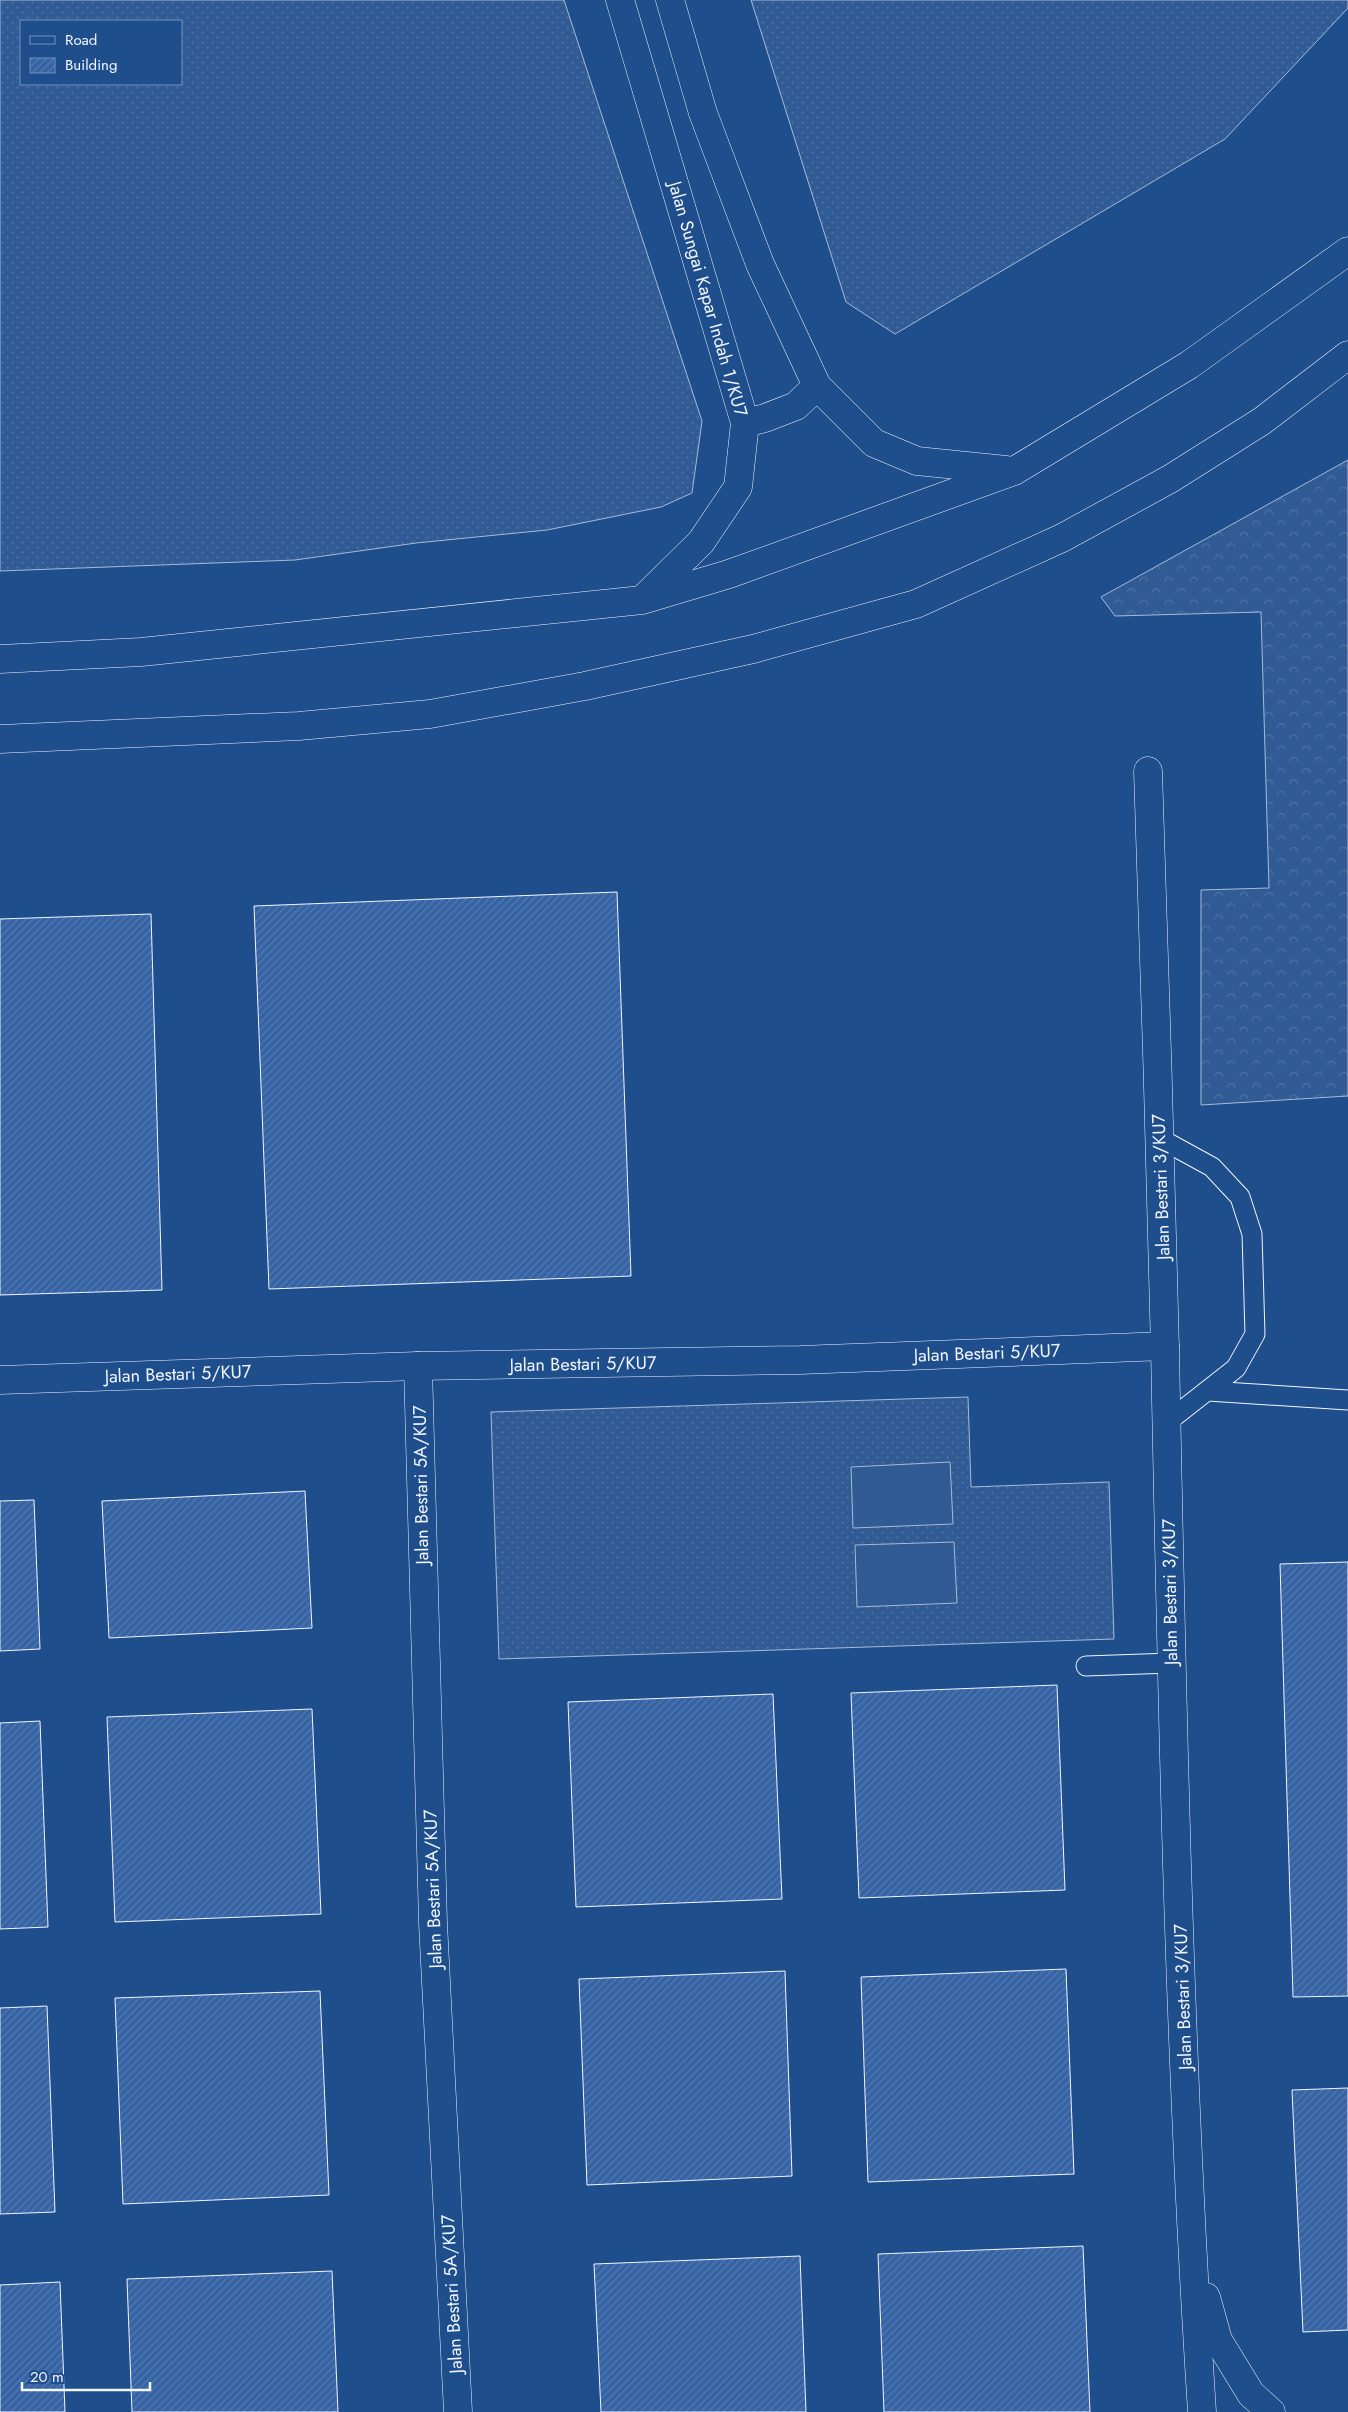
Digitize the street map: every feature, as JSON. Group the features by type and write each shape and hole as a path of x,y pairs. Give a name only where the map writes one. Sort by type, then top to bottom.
{"street":[{"name":"Jalan Sungai Kapar Indah 1/KU7","path":"620,0 745,423 738,487 701,542 642,600"},
{"path":"670,0 703,113 760,264 817,386 874,443 917,461 1014,470"},
{"path":"0,659 142,652 642,600 729,574 1014,470 1189,366 1348,250"},
{"path":"0,739 299,726 430,714 585,686 753,649 916,604 1062,538 1170,479 1262,421 1348,354"},
{"path":"745,423 765,418 796,406 817,386"},
{"name":"Jalan Bestari 3/KU7","path":"1148,771 1165,1346 1171,1663 1192,2248 1202,2412"},
{"name":"Jalan Bestari 5/KU7","path":"0,1380 418,1366 800,1360 1165,1346"},
{"name":"Jalan Bestari 5A/KU7","path":"418,1366 433,1922 458,2412"},
{"path":"1192,2248 1218,2340 1251,2394 1271,2412"}],"lane":[{"path":"1159,1138 1212,1167 1240,1197 1252,1234 1254,1334 1236,1368 1166,1424"},
{"path":"1208,1391 1348,1400"},
{"path":"1086,1666 1171,1663"}],"green space":[{"path":"0,0 564,0 702,421 692,493 661,507 547,530 416,543 295,560 0,571"},
{"path":"751,0 1348,0 1348,8 1225,139 895,334 846,302"},
{"path":"1348,460 1348,1096 1201,1105 1201,890 1269,888 1261,612 1115,616 1101,597"},
{"path":"968,1397 971,1487 1109,1482 1114,1639 499,1659 491,1412"}],"shaded area":[{"path":"950,1462 953,1524 853,1528 851,1467"},
{"path":"954,1542 957,1603 857,1607 855,1545"}],"building":[{"path":"617,892 631,1276 269,1289 254,906"},
{"path":"151,914 162,1290 0,1295 0,919"},
{"path":"305,1491 312,1628 109,1638 102,1501"},
{"path":"34,1500 40,1649 0,1651 0,1501"},
{"path":"1348,1562 1348,1996 1293,1997 1280,1564"},
{"path":"1057,1685 1065,1890 859,1898 851,1693"},
{"path":"773,1694 782,1899 576,1907 568,1702"},
{"path":"312,1709 321,1914 115,1922 107,1717"},
{"path":"40,1721 48,1927 0,1929 0,1723"},
{"path":"1066,1969 1074,2174 868,2182 861,1977"},
{"path":"785,1971 792,2176 587,2185 579,1979"},
{"path":"320,1991 329,2195 123,2204 115,1998"},
{"path":"47,2006 55,2212 0,2214 0,2008"},
{"path":"1348,2088 1348,2330 1303,2332 1292,2090"},
{"path":"1083,2246 1090,2412 884,2412 878,2254"},
{"path":"800,2256 806,2412 601,2412 594,2264"},
{"path":"332,2271 338,2412 132,2412 127,2279"},
{"path":"60,2282 65,2412 0,2412 0,2285"}]}
